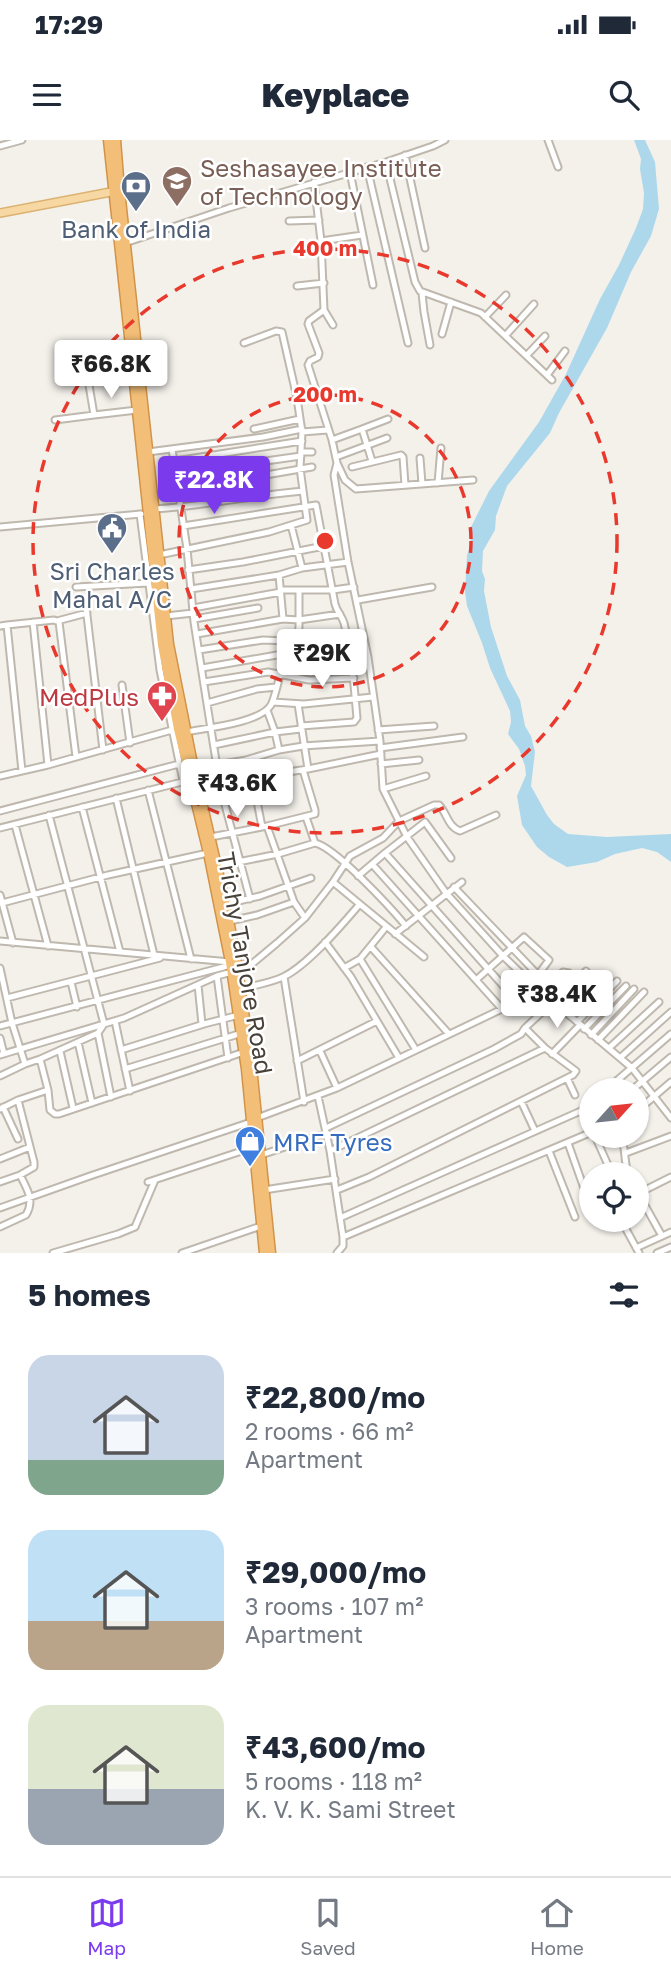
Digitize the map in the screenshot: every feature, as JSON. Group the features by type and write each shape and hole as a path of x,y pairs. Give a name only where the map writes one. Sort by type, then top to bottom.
{"highway":[{"name":"Trichy Tanjore Road","path":"108,140 125,243 148,452 148,512 159,555 169,644 186,732 230,921 239,1015 261,1156 272,1253"},
{"name":"Trichy Tanjore Road","path":"116,140 116,191 162,645 186,780 208,853 233,965 241,989 252,1067 254,1147 264,1253"}],"main road":[{"path":"0,214 116,191"}],"street":[{"path":"0,145 23,140"},
{"path":"125,243 314,182 386,162 445,140"},
{"path":"548,140 558,167"},
{"path":"405,155 425,248"},
{"path":"386,162 415,282 422,293 430,345"},
{"path":"367,167 408,344"},
{"path":"349,173 373,285"},
{"path":"314,182 321,241 324,310 333,325"},
{"path":"289,221 319,220"},
{"path":"321,241 362,234"},
{"path":"297,286 324,284"},
{"path":"422,293 478,311 550,377 565,351"},
{"path":"485,317 506,295"},
{"path":"442,334 451,302"},
{"path":"506,335 534,304"},
{"path":"324,310 308,324 319,353 318,358 310,361 308,365 336,460 345,480 356,489 474,481"},
{"path":"159,555 269,532 307,520 300,468 302,430 282,332 276,331 244,343"},
{"path":"527,355 545,336"},
{"path":"89,385 94,415"},
{"path":"55,420 137,410"},
{"path":"254,429 300,419"},
{"path":"332,440 388,419"},
{"path":"362,429 372,461"},
{"path":"148,452 302,430 328,430"},
{"path":"336,460 387,438"},
{"path":"175,461 302,441"},
{"path":"438,482 441,448"},
{"path":"172,449 187,549 193,613 220,786 250,898"},
{"path":"237,465 312,452"},
{"path":"352,467 401,454 405,485"},
{"path":"420,458 422,484"},
{"path":"336,460 334,475 348,562 368,657 380,741 383,789 407,836 446,893 531,983 621,1058 640,1078"},
{"path":"178,486 243,479 312,467"},
{"path":"0,527 148,512 303,491"},
{"path":"183,526 316,505 336,609 345,624 353,660 357,718 354,722 275,732 214,745"},
{"path":"0,828 186,780 179,764 160,670 148,583 148,512"},
{"path":"290,524 302,568"},
{"path":"188,570 324,546"},
{"path":"191,589 348,562"},
{"path":"279,575 283,619"},
{"path":"76,587 148,583"},
{"path":"193,613 281,591 354,587"},
{"path":"358,600 432,587"},
{"path":"296,660 299,590"},
{"path":"166,615 258,608"},
{"path":"22,771 4,625 57,621 87,610 103,750"},
{"path":"197,634 283,619 299,620 340,614"},
{"path":"57,621 60,625 76,757"},
{"path":"33,622 48,765"},
{"path":"199,650 263,640 347,641"},
{"path":"202,668 277,655 315,663 368,657"},
{"path":"186,732 240,721 267,710 273,702 285,656"},
{"path":"241,661 245,676"},
{"path":"204,682 268,673 309,680 354,678"},
{"path":"122,685 130,743"},
{"path":"207,703 257,689 276,687"},
{"path":"273,702 298,704 373,697"},
{"path":"211,837 312,816 315,810 306,770 298,704"},
{"path":"267,710 279,750"},
{"path":"378,730 434,726"},
{"path":"0,776 172,730"},
{"path":"220,786 248,778 306,770 381,751 463,737"},
{"path":"217,765 303,746 380,741"},
{"path":"246,760 250,788 278,854 294,902 304,918"},
{"path":"381,764 419,760"},
{"path":"0,811 179,764"},
{"path":"383,789 426,776"},
{"path":"148,790 191,959"},
{"path":"116,798 154,955"},
{"path":"0,1026 233,965 253,963 304,918 325,894 350,856 383,838 399,821 434,805 443,809 452,827 460,831 496,816"},
{"path":"82,807 120,952"},
{"path":"0,1076 98,1033 104,1024 49,815"},
{"path":"306,817 315,843"},
{"path":"358,876 425,822 451,858"},
{"path":"15,825 48,946"},
{"path":"218,866 278,854 315,843 322,844 388,904 406,926"},
{"path":"2,903 208,853"},
{"path":"386,853 514,998"},
{"path":"372,864 502,1009"},
{"path":"226,904 289,887 311,878"},
{"path":"333,882 424,957"},
{"path":"396,934 462,882"},
{"path":"454,887 538,975"},
{"path":"0,895 13,943"},
{"path":"230,921 294,902"},
{"path":"241,989 285,976 326,942 359,905"},
{"path":"344,968 360,959 386,927"},
{"path":"0,1208 254,1120 337,1088 502,1009 531,983 549,962 548,958 524,937 476,980"},
{"path":"0,941 167,956 233,965"},
{"path":"326,942 399,1058"},
{"path":"371,947 449,1034"},
{"path":"7,998 167,956"},
{"path":"360,959 416,1050"},
{"path":"0,1038 2,1055 115,1021 217,976 233,965"},
{"path":"0,968 24,1064"},
{"path":"261,1156 327,1130 521,1034 586,971"},
{"path":"540,989 563,972 569,973 575,981"},
{"path":"217,976 228,1058"},
{"path":"285,976 304,1102"},
{"path":"565,1012 602,977"},
{"path":"552,1054 617,981"},
{"path":"71,982 77,1007"},
{"path":"198,985 202,1024"},
{"path":"580,1025 626,986"},
{"path":"591,1035 634,989"},
{"path":"598,1040 644,992"},
{"path":"609,1048 659,1002"},
{"path":"621,1058 671,1012"},
{"path":"121,1050 239,1015"},
{"path":"115,1021 130,1091"},
{"path":"296,1061 377,1021"},
{"path":"337,1190 369,1177 522,1101 576,1071 545,1048 526,1028"},
{"path":"98,1033 111,1097"},
{"path":"125,1069 242,1033"},
{"path":"620,1078 671,1034"},
{"path":"78,1042 92,1103"},
{"path":"330,1151 545,1048"},
{"path":"60,1051 74,1108"},
{"path":"320,1051 337,1088"},
{"path":"40,1059 50,1110 59,1114 244,1052"},
{"path":"646,1078 671,1056"},
{"path":"567,1078 575,1095"},
{"path":"649,1101 671,1082"},
{"path":"649,1088 671,1118"},
{"path":"18,1139 2,1108 48,1090"},
{"path":"318,1096 327,1130 343,1237 343,1246 337,1253"},
{"path":"0,1182 34,1167 18,1100"},
{"path":"663,1107 671,1100"},
{"path":"522,1101 536,1131"},
{"path":"340,1218 579,1111"},
{"path":"626,1153 671,1136"},
{"path":"343,1237 579,1137"},
{"path":"568,1143 579,1172"},
{"path":"0,1159 30,1147"},
{"path":"53,1253 135,1227 151,1181 254,1147"},
{"path":"624,1162 625,1148"},
{"path":"549,1151 575,1217"},
{"path":"0,1227 26,1215 30,1207 30,1196 20,1175"},
{"path":"649,1188 671,1177"},
{"path":"264,1190 335,1179"},
{"path":"649,1213 662,1236"},
{"path":"182,1253 261,1226"},
{"path":"628,1232 638,1250 671,1232"},
{"path":"657,1253 671,1247"}],"water":[{"path":"634,140 645,140 655,162 659,209 651,236 631,272 607,328 550,433 507,486 496,516 495,530 483,551 484,591 491,627 507,676 520,700 525,726 531,736 535,752 531,786 547,815 568,834 607,837 671,834 671,862 657,852 642,848 615,854 597,862 567,867 537,847 522,825 517,796 526,775 525,766 519,749 508,734 510,711 490,668 467,606 467,555 471,545 470,529 489,491 539,422 566,374 636,228 643,209 644,193 641,159"}],"place":[{"name":"Seshasayee Institute of Technology","path":"177,208"},
{"name":"Bank of India","path":"136,213"},
{"name":"Sri Charles Mahal A/C","path":"112,555"},
{"name":"MedPlus","path":"162,723"},
{"name":"MRF Tyres","path":"250,1168"}]}
